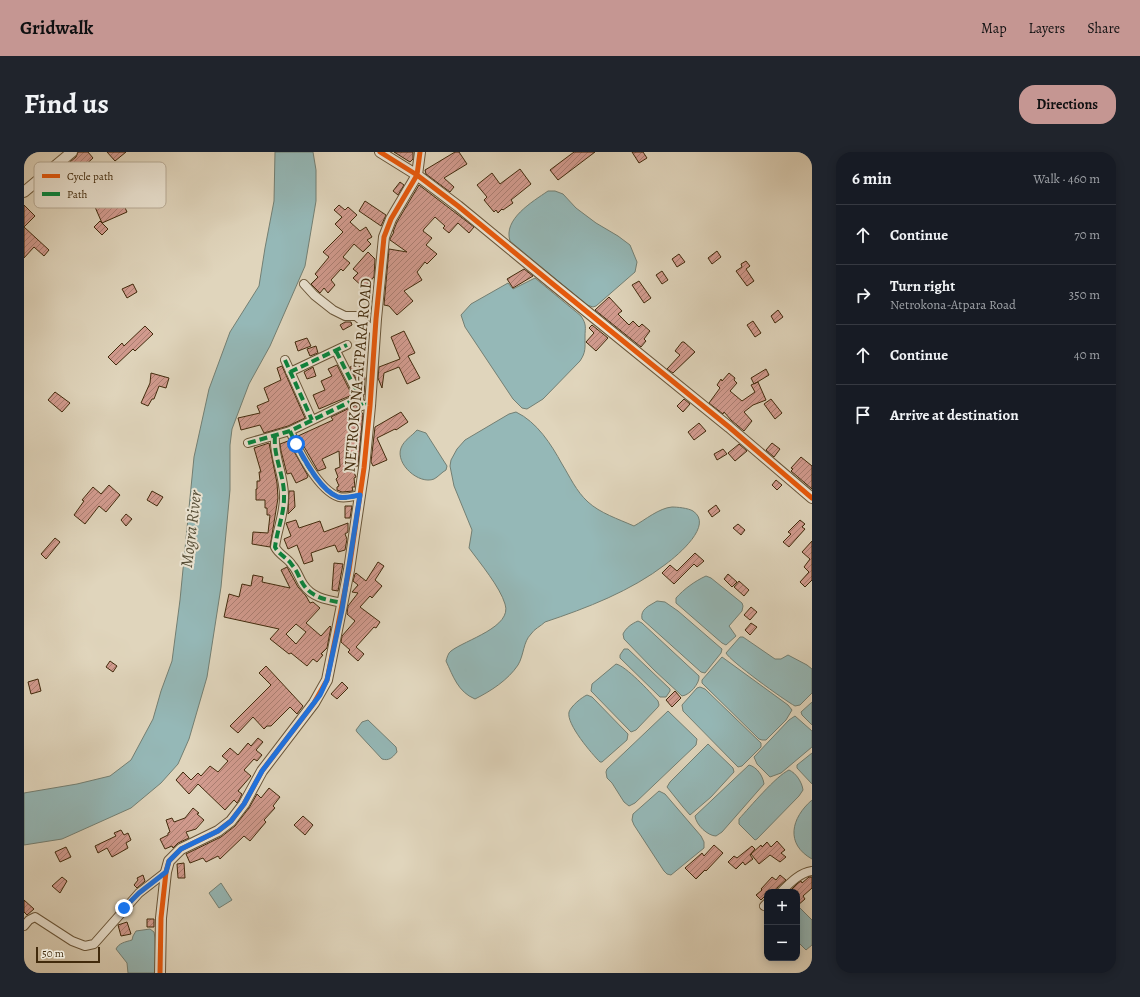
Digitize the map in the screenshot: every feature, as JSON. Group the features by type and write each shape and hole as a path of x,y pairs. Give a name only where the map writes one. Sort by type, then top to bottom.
{"street":[{"path":"60,162 72,152"},
{"path":"380,152 417,175 458,206 729,427 812,498"},
{"name":"NETROKONA-ATPARA ROAD","path":"160,973 161,918 166,872 169,861 181,849 218,831 231,821 244,804 262,771 320,695 327,680 343,603 360,495 371,403 375,332 386,230 417,175 420,152"},
{"path":"24,192 34,184"},
{"path":"304,284 314,295 333,310 345,316 356,316 375,332"},
{"path":"290,372 347,345"},
{"path":"336,351 362,406 371,403"},
{"path":"285,360 312,420"},
{"path":"248,443 290,431 358,398"},
{"path":"290,431 307,465 324,487 340,497 360,495"},
{"path":"275,436 274,445 283,486 284,498 275,547 277,552 293,565 303,584 313,595 343,603"},
{"path":"784,889 794,879 812,871"},
{"path":"24,926 29,920 35,917 72,941 85,946 94,944 139,893 166,872"}],"water":[{"name":"Mogra River","path":"275,152 313,152 316,170 316,201 305,266 270,346 249,384 232,429 230,445 230,490 221,587 207,677 189,739 178,764 161,783 131,808 62,839 24,845 24,793 77,784 110,776 131,760 153,719 172,661 180,600 194,457 209,389 230,332 259,286 274,201"},
{"path":"548,191 555,191 563,194 576,208 630,245 637,262 635,272 596,306 593,307 587,305 510,241 509,233 515,218 527,206"},
{"path":"535,278 581,316 585,326 585,347 580,361 543,399 527,409 522,408 513,399 465,327 461,315 471,304 508,283 513,289"},
{"path":"516,412 524,416 543,434 580,493 588,502 598,509 610,516 634,526 667,508 682,508 693,511 698,517 699,524 697,532 685,547 652,574 608,598 545,622 532,632 526,641 518,665 509,676 499,685 475,699 460,688 454,678 446,661 448,654 495,626 502,620 506,612 505,604 494,583 469,548 472,530 454,486 450,466 451,460 457,449 465,440 509,414"},
{"path":"417,430 426,433 447,466 446,470 434,479 428,480 415,476 405,466 402,460 400,454 402,445"},
{"path":"706,576 711,578 742,603 743,606 742,611 729,626 736,636 726,645 676,603 676,598 683,591"},
{"path":"657,601 665,602 678,611 722,649 721,653 705,673 701,672 642,619 642,613 644,610"},
{"path":"638,621 699,676 698,682 691,691 682,696 624,639 623,634 626,630"},
{"path":"740,637 743,637 775,659 781,659 788,655 807,665 812,669 812,693 800,705 795,706 747,672 726,653"},
{"path":"624,649 628,649 670,689 666,697 660,697 620,658 620,655"},
{"path":"722,657 788,705 792,710 786,720 766,740 759,739 702,683 702,680"},
{"path":"616,664 626,669 638,680 658,701 659,705 636,730 631,732 591,691 592,684"},
{"path":"700,687 705,689 761,743 761,747 742,766 738,767 683,711 682,705 697,688"},
{"path":"587,695 592,697 628,734 627,740 602,762 596,758 580,738 571,724 569,717 569,712 572,707"},
{"path":"812,702 812,725 801,712"},
{"path":"668,711 697,739 696,745 635,803 629,806 624,802 607,778 607,769"},
{"path":"795,716 812,731 812,747 781,773 770,777 757,764 754,757 789,720"},
{"path":"368,720 396,747 397,752 394,756 387,760 382,759 357,732 356,730 362,722"},
{"path":"708,744 733,768 734,772 711,797 690,815 667,787 670,782"},
{"path":"812,753 812,784 797,768 797,765"},
{"path":"749,765 759,772 764,784 722,832 716,836 709,834 700,826 695,816"},
{"path":"789,770 798,778 803,790 799,796 755,840 739,824 739,819 777,778"},
{"path":"659,791 665,794 701,836 704,842 704,848 671,875 664,871 632,820 633,814"},
{"path":"812,800 812,859 803,853 798,846 794,831 799,815"},
{"path":"221,883 232,900 219,908 209,893"},
{"path":"800,908 812,920 812,945 806,950 800,944"},
{"path":"150,929 154,932 155,938 156,973 128,973 127,963 116,949 117,947 132,940 136,931"}],"building":[{"path":"78,152 88,152 93,158 89,162 70,162 76,157"},
{"path":"107,152 126,152 115,161"},
{"path":"394,152 413,152 413,159 410,162"},
{"path":"455,152 459,152 467,164 444,178 454,187 450,192 426,174 425,170"},
{"path":"574,152 595,152 558,180 550,170"},
{"path":"632,152 643,152 647,158 639,163"},
{"path":"520,169 531,184 511,200 513,203 498,213 496,210 494,212 484,200 487,197 477,185 492,173 500,184"},
{"path":"400,182 404,185 398,195 393,191"},
{"path":"419,185 474,227 469,233 458,223 449,233 443,228 445,226 435,217 424,229 423,231 432,238 426,245 437,254 427,264 425,262 417,272 422,280 404,291 413,301 397,315 389,306 384,305 389,249 407,252 390,239 397,222"},
{"path":"365,201 386,215 381,226 359,211"},
{"path":"24,205 35,216 24,227"},
{"path":"339,205 345,210 348,207 357,215 350,222 360,231 366,227 372,237 367,240 371,244 363,252 354,244 343,257 350,263 343,271 341,269 331,280 335,285 328,293 324,288 320,293 311,284 318,277 315,274 329,257 323,252 343,232 335,224 342,217 334,210"},
{"path":"95,208 125,208 127,212 102,223"},
{"path":"100,221 108,229 102,235 94,227"},
{"path":"24,227 49,250 44,256 34,247 24,258"},
{"path":"717,251 721,257 712,264 708,258"},
{"path":"368,252 375,259 374,277 364,288 353,278 358,273 353,269"},
{"path":"679,254 685,262 677,267 672,259"},
{"path":"746,261 750,266 746,269 754,281 747,286 736,271 742,267 741,264"},
{"path":"524,269 533,276 513,288 507,279"},
{"path":"662,271 668,280 662,284 656,275"},
{"path":"639,281 651,298 644,303 632,285"},
{"path":"133,284 137,292 127,298 122,289"},
{"path":"609,297 622,311 618,314 629,325 633,321 639,327 642,324 650,331 644,339 646,341 641,347 595,310"},
{"path":"778,310 783,317 775,323 771,316"},
{"path":"753,321 761,333 755,337 747,325"},
{"path":"345,322 351,322 352,325 343,330 340,325"},
{"path":"592,325 608,338 596,351 586,342 594,333 589,328"},
{"path":"145,326 153,334 135,351 133,349 116,365 108,357 122,343 124,346"},
{"path":"404,331 415,353 408,356 420,378 407,384 399,367 384,373 382,388 378,378 379,367 400,359 391,337"},
{"path":"307,338 311,346 298,351 295,342"},
{"path":"682,342 684,342 695,352 673,373 667,369 680,355 675,351"},
{"path":"316,346 318,353 310,356 307,349"},
{"path":"358,363 365,378 364,395 350,367"},
{"path":"337,365 352,395 319,409 313,395 325,390 321,381 332,376 328,369"},
{"path":"282,366 305,418 288,426 264,433 260,425 241,430 238,418 260,413 257,406 269,401 264,388 281,380 277,368"},
{"path":"313,367 316,376 307,379 304,372"},
{"path":"766,369 769,375 754,384 751,378"},
{"path":"151,373 169,378 166,388 159,386 154,399 152,399 148,406 141,403 150,383"},
{"path":"729,373 735,378 734,380 737,383 730,391 742,401 755,392 751,385 758,382 766,400 753,405 744,412 752,421 744,431 724,412 723,414 709,403 720,388 717,385 721,379 722,381"},
{"path":"55,392 70,403 62,412 48,400"},
{"path":"684,399 690,404 683,412 677,406"},
{"path":"771,399 782,413 775,419 764,404"},
{"path":"356,405 363,414 358,466 351,466 356,477 354,478 355,487 352,487 353,491 342,492 337,490 337,487 339,486 336,479 338,477 335,469 340,467 339,451 322,459 326,468 318,471 298,436 333,420 331,417"},
{"path":"401,412 408,422 396,430 395,429 377,438 387,460 373,466 371,462 375,427"},
{"path":"699,423 706,431 694,440 688,432"},
{"path":"288,441 308,476 307,478 296,483 291,473 287,474 281,451 280,444"},
{"path":"269,443 277,483 278,498 270,547 252,544 253,532 268,533 270,515 267,515 265,500 256,500 257,481 260,481 259,472 261,472 254,448"},
{"path":"772,443 780,449 774,457 766,450"},
{"path":"739,444 747,451 735,461 728,453"},
{"path":"723,449 727,454 717,460 714,454"},
{"path":"801,457 812,466 812,489 791,471 793,469 791,468"},
{"path":"776,480 782,485 777,490 772,485"},
{"path":"109,485 120,495 106,512 99,506 85,524 74,515 84,501 82,500 93,487 101,494"},
{"path":"152,491 163,497 157,506 147,500"},
{"path":"289,491 294,491 295,507 288,514"},
{"path":"716,505 720,511 712,517 708,511"},
{"path":"345,506 352,506 350,518 345,518"},
{"path":"126,514 132,519 126,526 121,520"},
{"path":"296,520 299,528 320,521 324,532 348,523 348,532 345,534 347,539 345,550 338,552 335,545 328,547 311,553 313,561 304,564 297,545 288,549 284,539 291,536 286,523"},
{"path":"800,520 805,524 802,527 805,529 789,547 783,542 791,534 788,532"},
{"path":"738,524 745,530 741,535 733,528"},
{"path":"55,538 60,542 46,559 41,554"},
{"path":"812,541 812,580 805,587 800,582 809,572 804,567 810,559 802,552"},
{"path":"695,553 704,561 697,567 694,564 674,584 662,573 670,565 677,571"},
{"path":"378,562 384,566 375,580 382,586 372,598 370,596 360,607 380,622 376,628 374,627 356,647 364,654 358,661 348,652 350,650 341,642 342,636 355,621 347,614 348,606 358,593 352,592 358,585 353,581 356,573 366,581"},
{"path":"334,563 343,564 338,591 332,590"},
{"path":"287,567 298,587 310,603 313,602 320,608 306,623 321,636 330,626 331,627 327,648 321,654 323,655 317,662 313,659 307,666 270,639 279,629 224,617 229,594 239,597 242,584 251,586 253,575 263,577 262,582 290,588 281,570","holes":["296,624 306,632 296,644 286,634"]},
{"path":"728,574 737,582 732,587 724,579"},
{"path":"739,581 749,590 744,596 734,587"},
{"path":"751,607 757,612 750,620 744,615"},
{"path":"751,623 757,627 750,635 745,630"},
{"path":"110,661 117,666 113,672 106,667"},
{"path":"266,666 303,706 297,714 290,707 271,726 267,726 264,729 253,717 238,733 230,726 271,685 259,673"},
{"path":"38,679 41,691 31,694 28,682"},
{"path":"342,682 348,688 337,699 331,694"},
{"path":"675,691 681,698 672,707 666,700"},
{"path":"258,738 263,742 256,750 262,755 257,761 254,759 244,770 251,776 238,791 242,794 237,803 234,800 225,810 198,784 189,794 176,780 183,772 191,780 198,773 201,776 210,766 218,772 228,761 222,756 230,748 238,755 248,743 251,746"},
{"path":"269,788 280,797 273,806 275,808 264,820 266,822 250,841 244,836 220,859 218,856 206,862 203,858 190,863 186,854 221,837 235,826 249,808 257,794 261,798"},
{"path":"193,808 204,820 196,829 186,832 189,838 178,843 173,848 172,846 165,849 160,839 168,835 170,832 166,820 172,818 174,822 185,818"},
{"path":"303,816 313,825 305,835 294,825"},
{"path":"121,830 124,835 128,833 131,840 126,843 128,848 112,857 107,848 98,853 95,846 116,836 114,833"},
{"path":"777,841 785,850 781,853 786,857 780,862 770,855 759,864 751,854 767,842 771,847"},
{"path":"714,845 723,853 696,879 685,868 702,853 704,856"},
{"path":"752,846 755,849 750,855 753,859 745,865 743,862 736,869 728,862 734,856 737,858"},
{"path":"66,847 71,857 60,862 55,852"},
{"path":"184,863 185,878 178,878 177,864"},
{"path":"143,875 145,881 137,888 134,885 138,880 137,878"},
{"path":"780,875 786,880 777,889 764,889 764,897 761,900 756,895 772,877 776,880"},
{"path":"62,877 67,881 60,893 52,886"},
{"path":"809,877 812,877 812,888 803,896 805,899 800,903 800,889 792,889 801,881 802,883"},
{"path":"24,900 34,909 27,915 24,912"},
{"path":"147,919 154,919 154,927 147,927"},
{"path":"127,922 131,934 121,936 118,925"}],"marked path":[{"path":"290,372 347,345"},
{"path":"336,351 359,396 358,398"},
{"path":"285,360 312,420"},
{"path":"248,443 290,431 358,398 362,406 371,403"},
{"path":"290,431 303,458 316,478 331,493 341,498 360,495"},
{"path":"275,436 276,451 284,490 283,510 275,547 295,569 307,589 320,598 343,603"}],"cycle path":[{"path":"380,152 417,175 458,206 729,427 812,498"},
{"path":"160,973 161,918 166,872 169,861 181,849 218,831 231,821 244,804 262,771 314,703 327,680 349,570 364,468 384,237 391,219 417,175 420,152"}],"route":[{"path":"124,908 139,893 166,872 169,861 181,849 218,831 231,821 244,804 262,771 320,695 327,680 342,610 360,495 340,497 324,487 307,465 296,444"}]}
